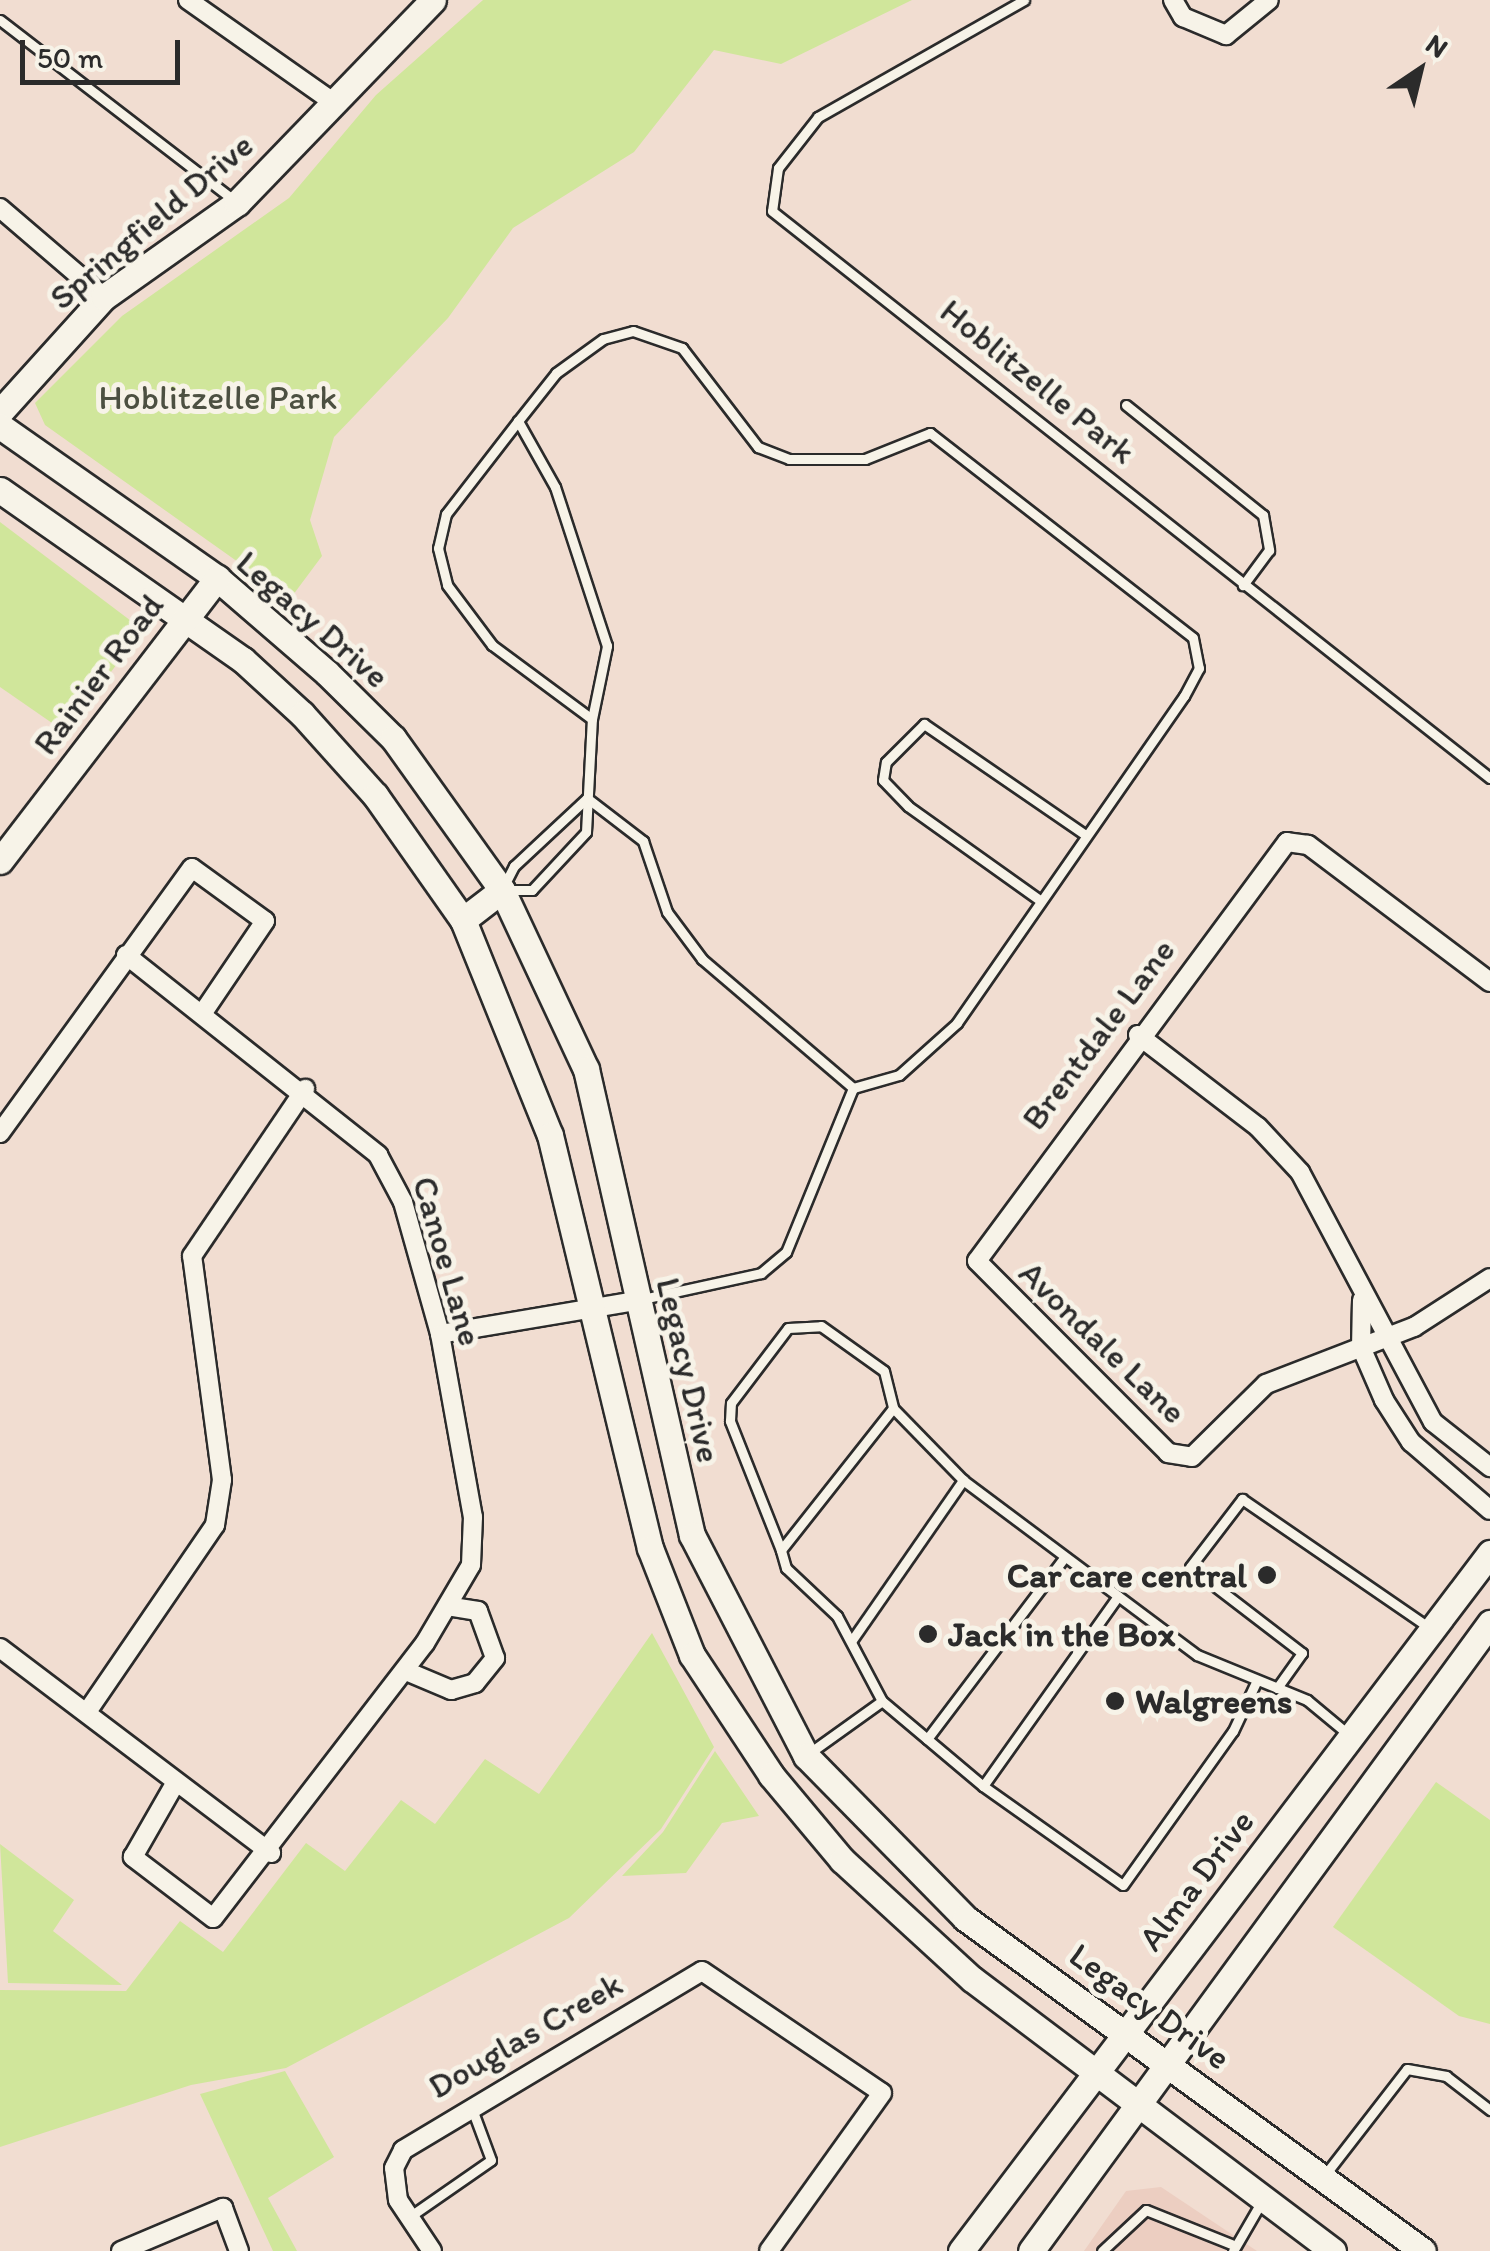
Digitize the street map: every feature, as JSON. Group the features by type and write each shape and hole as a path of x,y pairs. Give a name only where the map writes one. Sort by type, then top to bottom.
{"main road":[{"name":"Springfield Drive","path":"0,412 104,297 237,203 425,2"},
{"name":"Legacy Drive","path":"0,426 217,578 393,738 502,890 586,1069 692,1535 806,1756 914,1874 1422,2251"},
{"path":"0,490 242,660 345,759 463,920 550,1134 586,1305 650,1548 692,1655 772,1775 894,1912 1094,2073 1334,2251"},
{"name":"Rainier Road","path":"3,851 217,578"},
{"path":"463,920 502,890"},
{"name":"Alma Drive","path":"961,2251 1348,1734 1490,1552"},
{"path":"1031,2251 1172,2065 1386,1762 1490,1623"},
{"path":"1348,1734 1386,1762"},
{"path":"772,1775 806,1756"}],"street":[{"path":"188,0 332,102"},
{"path":"1173,0 1182,17 1226,35 1269,0"},
{"path":"2,214 104,297"},
{"name":"Brentdale Lane","path":"977,1261 1138,1035 1279,849 1308,845 1490,982"},
{"path":"0,1133 192,868 265,921 204,1011"},
{"name":"Canoe Lane","path":"126,955 356,1130 391,1176 440,1334 472,1517 470,1565 406,1671 271,1853 213,1918 133,1857 176,1782"},
{"path":"1138,1035 1258,1127 1300,1172 1362,1300 1391,1336 1434,1422 1490,1467"},
{"path":"89,1709 215,1525 222,1480 192,1256 305,1088"},
{"name":"Avondale Lane","path":"977,1261 1168,1453 1192,1457 1266,1384 1361,1347"},
{"path":"1361,1347 1457,1306 1490,1278"},
{"path":"1362,1300 1361,1347 1411,1442 1490,1510"},
{"path":"440,1334 586,1305 636,1301"},
{"path":"406,1671 451,1690 475,1683 495,1658 478,1611 446,1606"},
{"path":"0,1648 89,1709 176,1782 271,1853"},
{"name":"Douglas Creek","path":"412,2215 398,2200 394,2168 421,2134 702,1971 882,2093 770,2251"},
{"path":"121,2251 156,2246 224,2208 241,2235 239,2251"},
{"path":"412,2215 432,2251"}],"lane":[{"name":"Hoblitzelle Park","path":"1024,0 818,118 774,177 772,212 1490,778"},
{"path":"0,20 237,203"},
{"path":"592,718 470,621 438,548 462,486 578,352 633,331 682,348 758,447 774,453 866,460 930,432 967,455 1193,638 1199,668 1184,696 1084,834 957,1023 899,1076 853,1088"},
{"path":"1126,405 1263,515 1269,550 1244,585"},
{"path":"518,421 555,487 607,646 592,718 586,832 570,858 532,890 502,890 514,866 587,798"},
{"path":"1042,901 908,806 883,780 886,762 924,724 1084,834"},
{"path":"587,798 643,840 667,912 692,948 853,1088"},
{"path":"636,1301 760,1272 786,1252 853,1088"},
{"path":"1257,1680 1234,1732 1123,1886 983,1786 882,1701 852,1640 786,1568 730,1422 731,1403 788,1328 822,1326 884,1372 893,1408 963,1480 1197,1655 1277,1688 1348,1734"},
{"path":"781,1550 893,1408"},
{"path":"852,1640 963,1480"},
{"path":"1277,1688 1302,1653 1190,1566 1242,1499 1432,1629"},
{"path":"927,1739 1064,1558"},
{"path":"983,1786 1118,1596"},
{"path":"806,1756 882,1701"},
{"path":"1324,2176 1407,2069 1446,2076 1490,2110"},
{"path":"412,2215 491,2160 470,2105"},
{"path":"1102,2251 1146,2210 1232,2247 1264,2198"}],"shaded area":[{"path":"1161,2187 1257,2251 1084,2251 1126,2191"}],"green space":[{"name":"Hoblitzelle Park","path":"483,0 912,0 781,64 714,50 634,152 513,228 448,318 334,437 310,520 322,556 290,599 45,425 35,403 122,316 289,198 376,95"},
{"path":"0,522 143,630 65,732 0,687"},
{"path":"652,1633 714,1747 661,1829 569,1918 286,2068 191,2085 0,2147 0,1990 126,1991 180,1921 223,1952 306,1843 345,1871 401,1800 435,1824 485,1759 539,1794"},
{"path":"715,1751 759,1816 722,1823 686,1873 622,1876 663,1832"},
{"path":"1436,1782 1490,1820 1490,2024 1459,2016 1333,1927"},
{"path":"0,1844 74,1900 53,1931 122,1985 8,1983"},
{"path":"285,2071 334,2157 268,2198 297,2251 273,2251 200,2094"}],"place":[{"name":"Car care central","path":"1267,1575"},
{"name":"Jack in the Box","path":"928,1634"},
{"name":"Walgreens","path":"1115,1701"}]}
